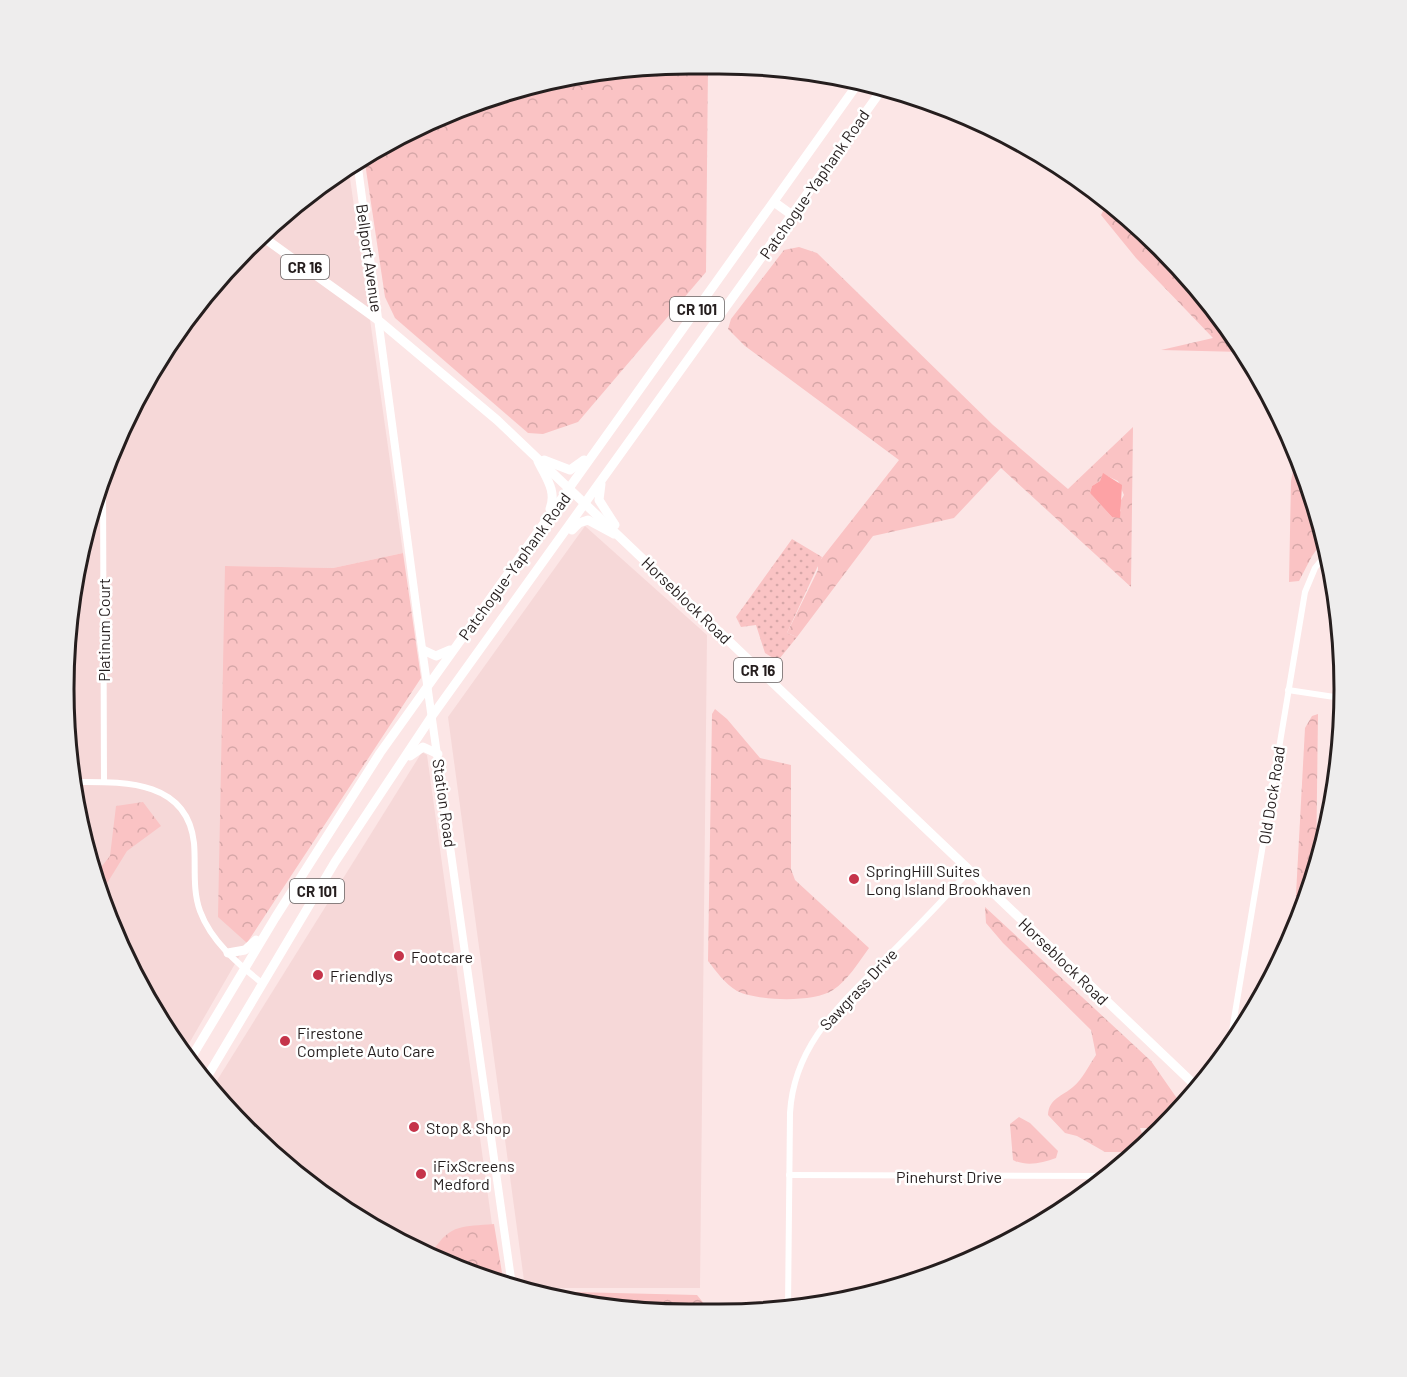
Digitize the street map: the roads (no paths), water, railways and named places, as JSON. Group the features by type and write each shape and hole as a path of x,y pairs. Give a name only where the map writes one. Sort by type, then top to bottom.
{"main road":[{"name":"Patchogue-Yaphank Road","path":"194,1053 352,795 428,685 854,89"},
{"name":"Patchogue-Yaphank Road","path":"390,778 432,716 879,94"},
{"name":"Bellport Avenue","path":"358,170 378,320"},
{"path":"774,202 792,215"},
{"name":"Horseblock Road","path":"268,241 378,320 536,455 1191,1081"},
{"name":"Station Road","path":"378,320 511,1277"},
{"path":"536,455 566,470 573,470 601,444"},
{"path":"536,455 554,494 545,522"},
{"path":"602,479 600,502 629,544"},
{"path":"553,548 585,520 592,521 629,544"},
{"path":"423,650 432,656 440,656 457,645"},
{"path":"390,778 416,749 427,747 438,754"},
{"name":"CR 101","path":"209,1073 262,983 390,778"},
{"path":"228,953 249,948 275,918"}],"street":[{"name":"Platinum Court","path":"103,500 104,782"},
{"name":"Old Dock Road","path":"1233,1025 1305,591 1320,561"},
{"path":"1288,690 1334,697"},
{"path":"81,782 131,783 147,786 167,797 178,807 190,826 194,841 195,889 200,913 228,953 262,983"},
{"name":"Sawgrass Drive","path":"788,1299 792,1089 807,1049 835,1010 969,871"},
{"name":"Pinehurst Drive","path":"789,1175 1093,1176"}],"place":[{"name":"SpringHill Suites Long Island Brookhaven","path":"854,879"},
{"name":"Footcare","path":"399,956"},
{"name":"Friendlys","path":"318,975"},
{"name":"Firestone Complete Auto Care","path":"285,1041"},
{"name":"Stop & Shop","path":"414,1127"},
{"name":"iFixScreens Medford","path":"421,1174"}]}
